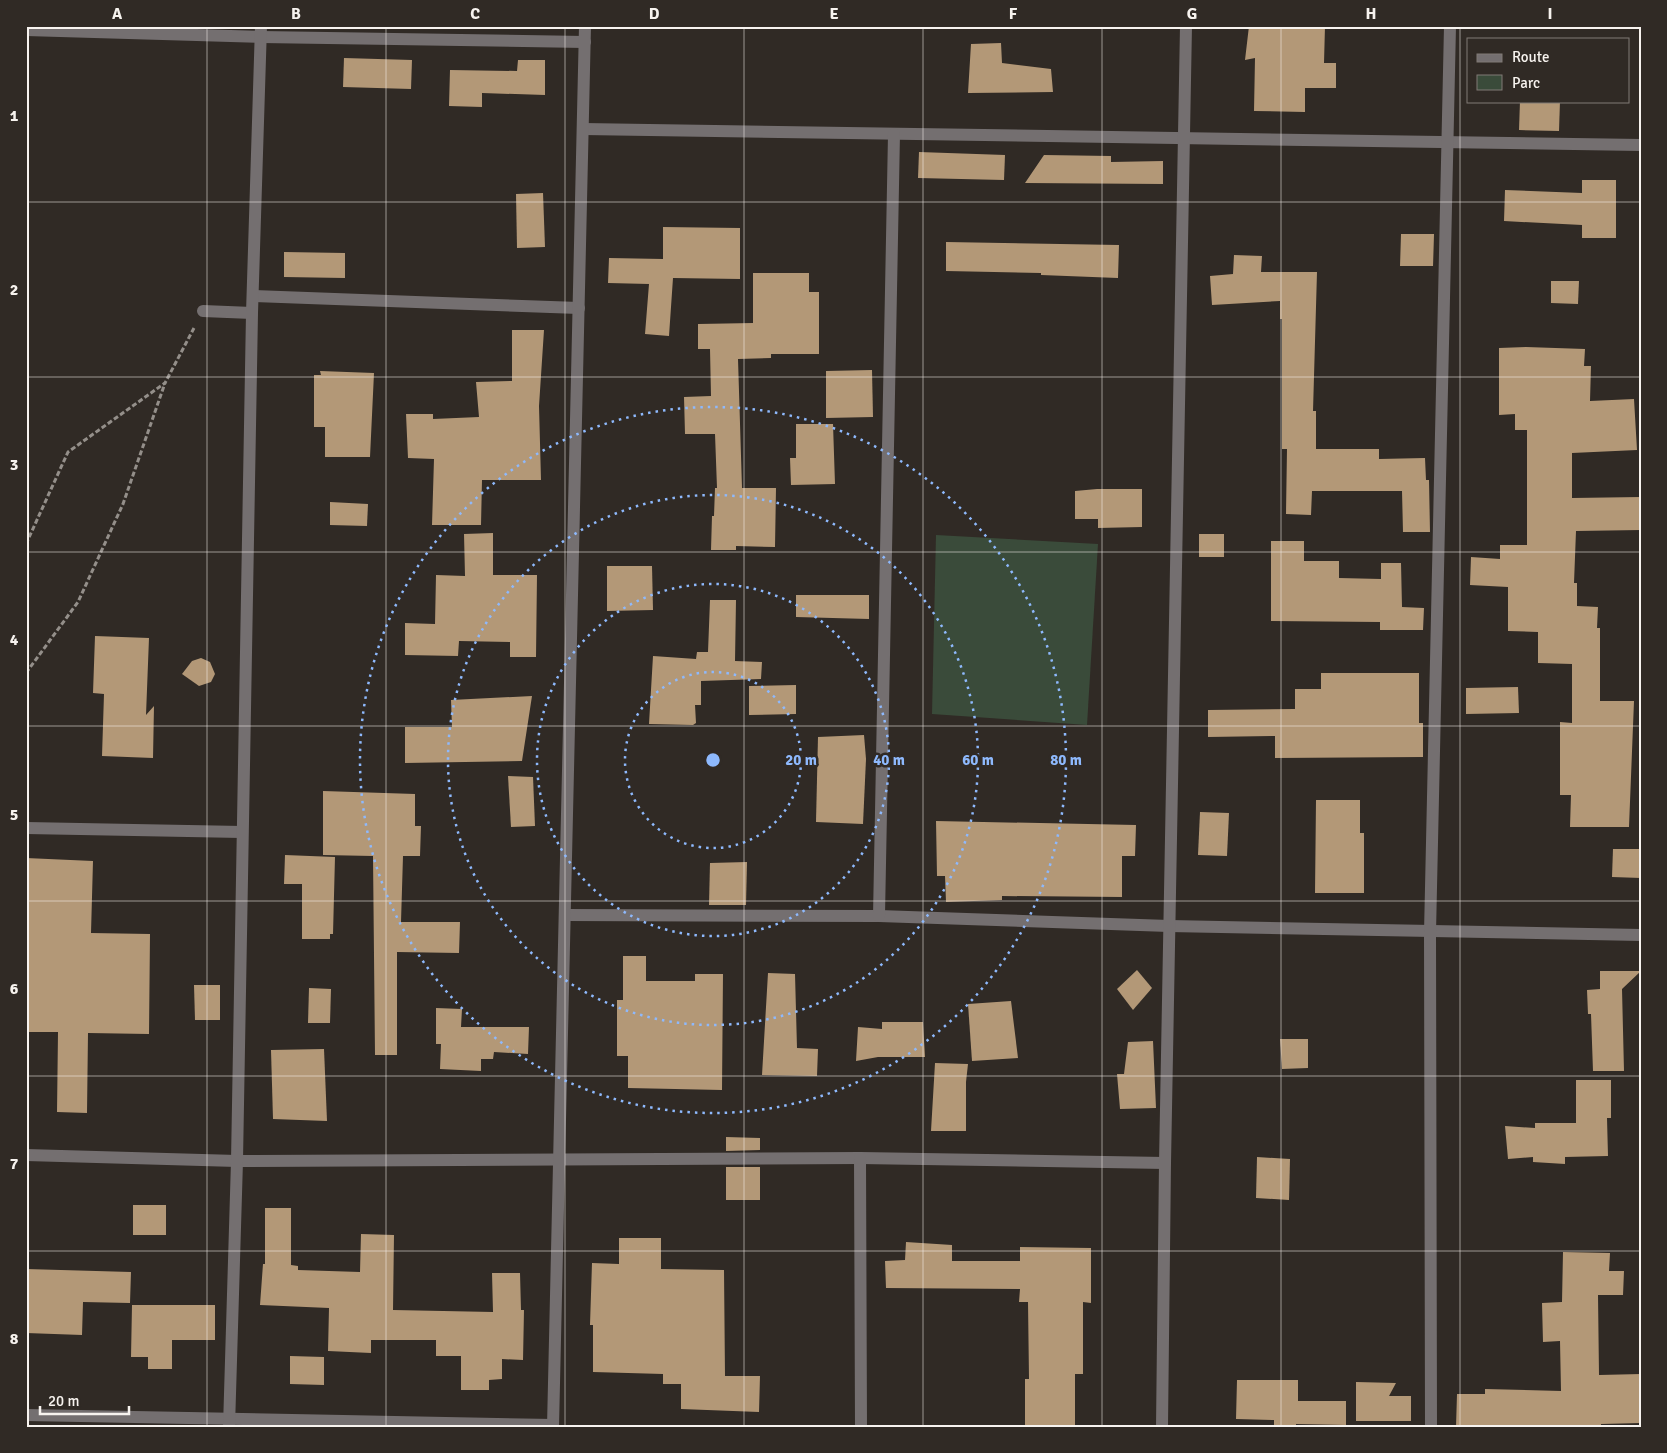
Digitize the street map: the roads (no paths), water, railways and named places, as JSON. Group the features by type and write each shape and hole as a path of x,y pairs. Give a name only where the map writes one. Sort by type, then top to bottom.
{"street":[{"path":"26,1415 229,1423 553,1426 585,26"},
{"path":"1162,1427 1169,926 1186,26"},
{"path":"1431,1427 1430,933 1450,26"},
{"path":"26,30 261,32 585,42"},
{"path":"229,1423 237,1161 252,313 261,32"},
{"path":"583,129 1641,145"},
{"path":"879,916 894,134"},
{"path":"253,296 579,308"},
{"path":"203,311 252,313"},
{"path":"26,828 242,832"},
{"path":"565,915 879,916 1430,933 1641,935"},
{"path":"26,1155 237,1161 860,1158 1165,1164"},
{"path":"860,1158 861,1427"}]}
